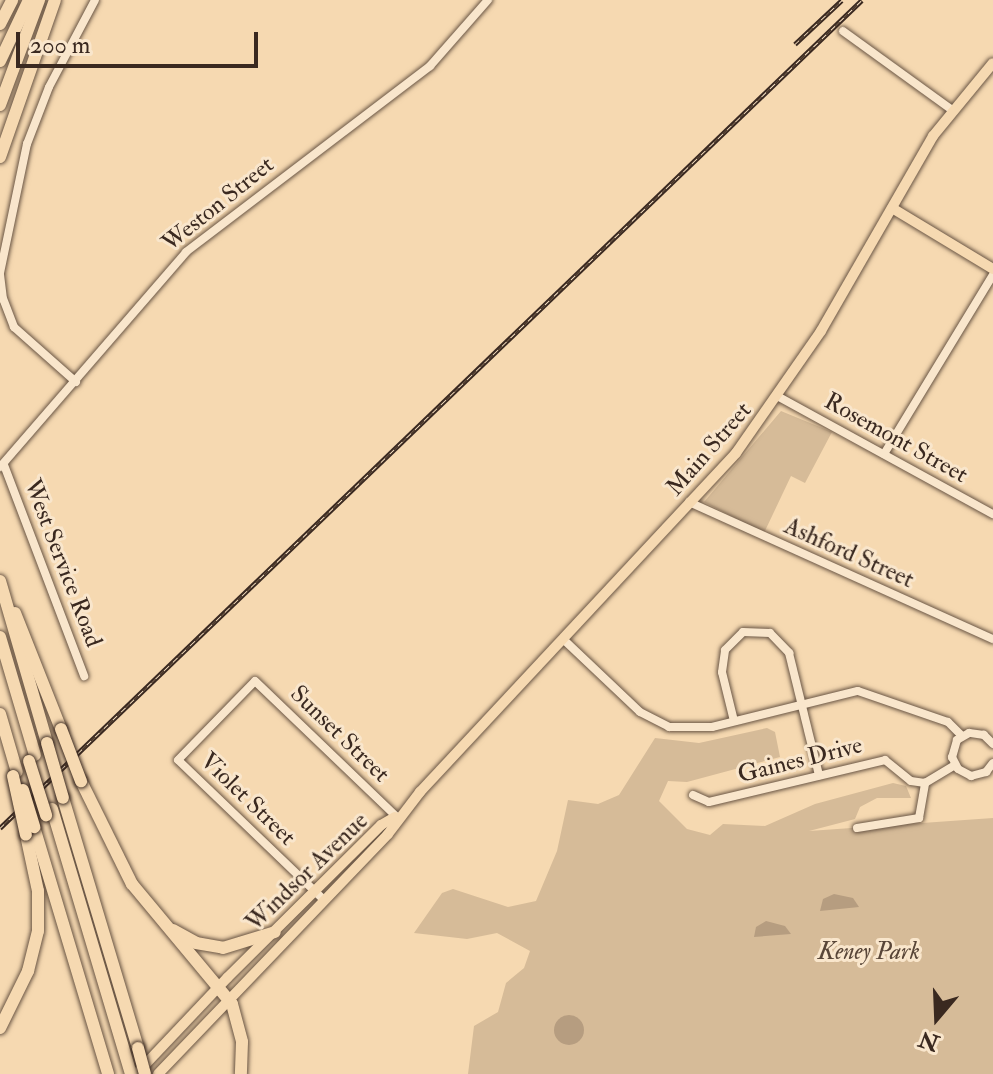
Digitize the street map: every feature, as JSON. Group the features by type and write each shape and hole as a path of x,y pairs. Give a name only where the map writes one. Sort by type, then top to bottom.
{"highway":[{"path":"0,24 12,0"},
{"path":"0,61 29,0"},
{"path":"0,105 39,0"},
{"path":"0,157 55,0"},
{"path":"1,585 113,851 154,913 229,998 240,1030 241,1074"},
{"path":"1,585 145,1074"},
{"path":"0,637 32,758"},
{"path":"0,664 49,812 125,1069"},
{"path":"0,714 30,831 108,1074"},
{"path":"0,1028 28,971 38,931 38,891 30,831"},
{"path":"154,913 185,938 210,947 237,946 280,936"}],"main road":[{"name":"Main Street","path":"397,817 689,502 779,397 952,110 993,63"},
{"path":"892,208 993,272"},
{"name":"Windsor Avenue","path":"158,1074 229,998 280,936 338,877 388,834 397,817"},
{"name":"Windsor Avenue","path":"137,1074 219,986 280,936"}],"street":[{"path":"76,382 17,330 5,309 0,273 12,198 30,134 95,0"},
{"name":"Weston Street","path":"2,466 192,246 430,66 488,0"},
{"path":"843,31 952,110"},
{"path":"884,454 993,272"},
{"name":"Rosemont Street","path":"779,397 990,512"},
{"name":"West Service Road","path":"2,466 84,676"},
{"path":"990,512 993,501"},
{"name":"Ashford Street","path":"689,502 993,639"},
{"path":"734,721 722,663 729,643 743,632 764,630 782,641 819,775"},
{"path":"563,639 654,720 687,730 801,703 870,693 948,722 962,736"},
{"name":"Sunset Street","path":"178,760 255,681 397,817"},
{"path":"993,744 976,732 962,736 952,751 955,765 964,774 979,775 993,763"},
{"name":"Violet Street","path":"178,760 320,896"},
{"name":"Gaines Drive","path":"693,795 709,802 885,760 911,781 925,783"},
{"path":"857,828 919,818 925,783 955,765"}],"green space":[{"path":"781,411 832,432 805,483 791,476 764,533 704,502"},
{"name":"Keney Park","path":"767,728 775,732 780,757 687,782 668,781 659,801 687,829 710,835 723,824 765,826 815,804 893,783 906,786 911,798 877,798 860,807 855,819 809,831 993,818 993,1074 468,1074 474,1026 498,1012 506,983 524,968 530,951 497,933 467,939 414,933 442,893 453,889 508,907 536,901 557,851 568,800 598,804 619,795 655,738 699,743"}],"shaded area":[{"path":"834,894 853,898 859,907 820,911 823,899"},
{"path":"766,921 785,926 791,934 754,937 756,927"},
{"path":"569,1015 575,1016 583,1024 583,1036 575,1044 569,1045 563,1044 555,1036 554,1030 555,1024 563,1016"}],"railway":[{"path":"795,44 842,0"},
{"path":"0,828 862,0"}]}
